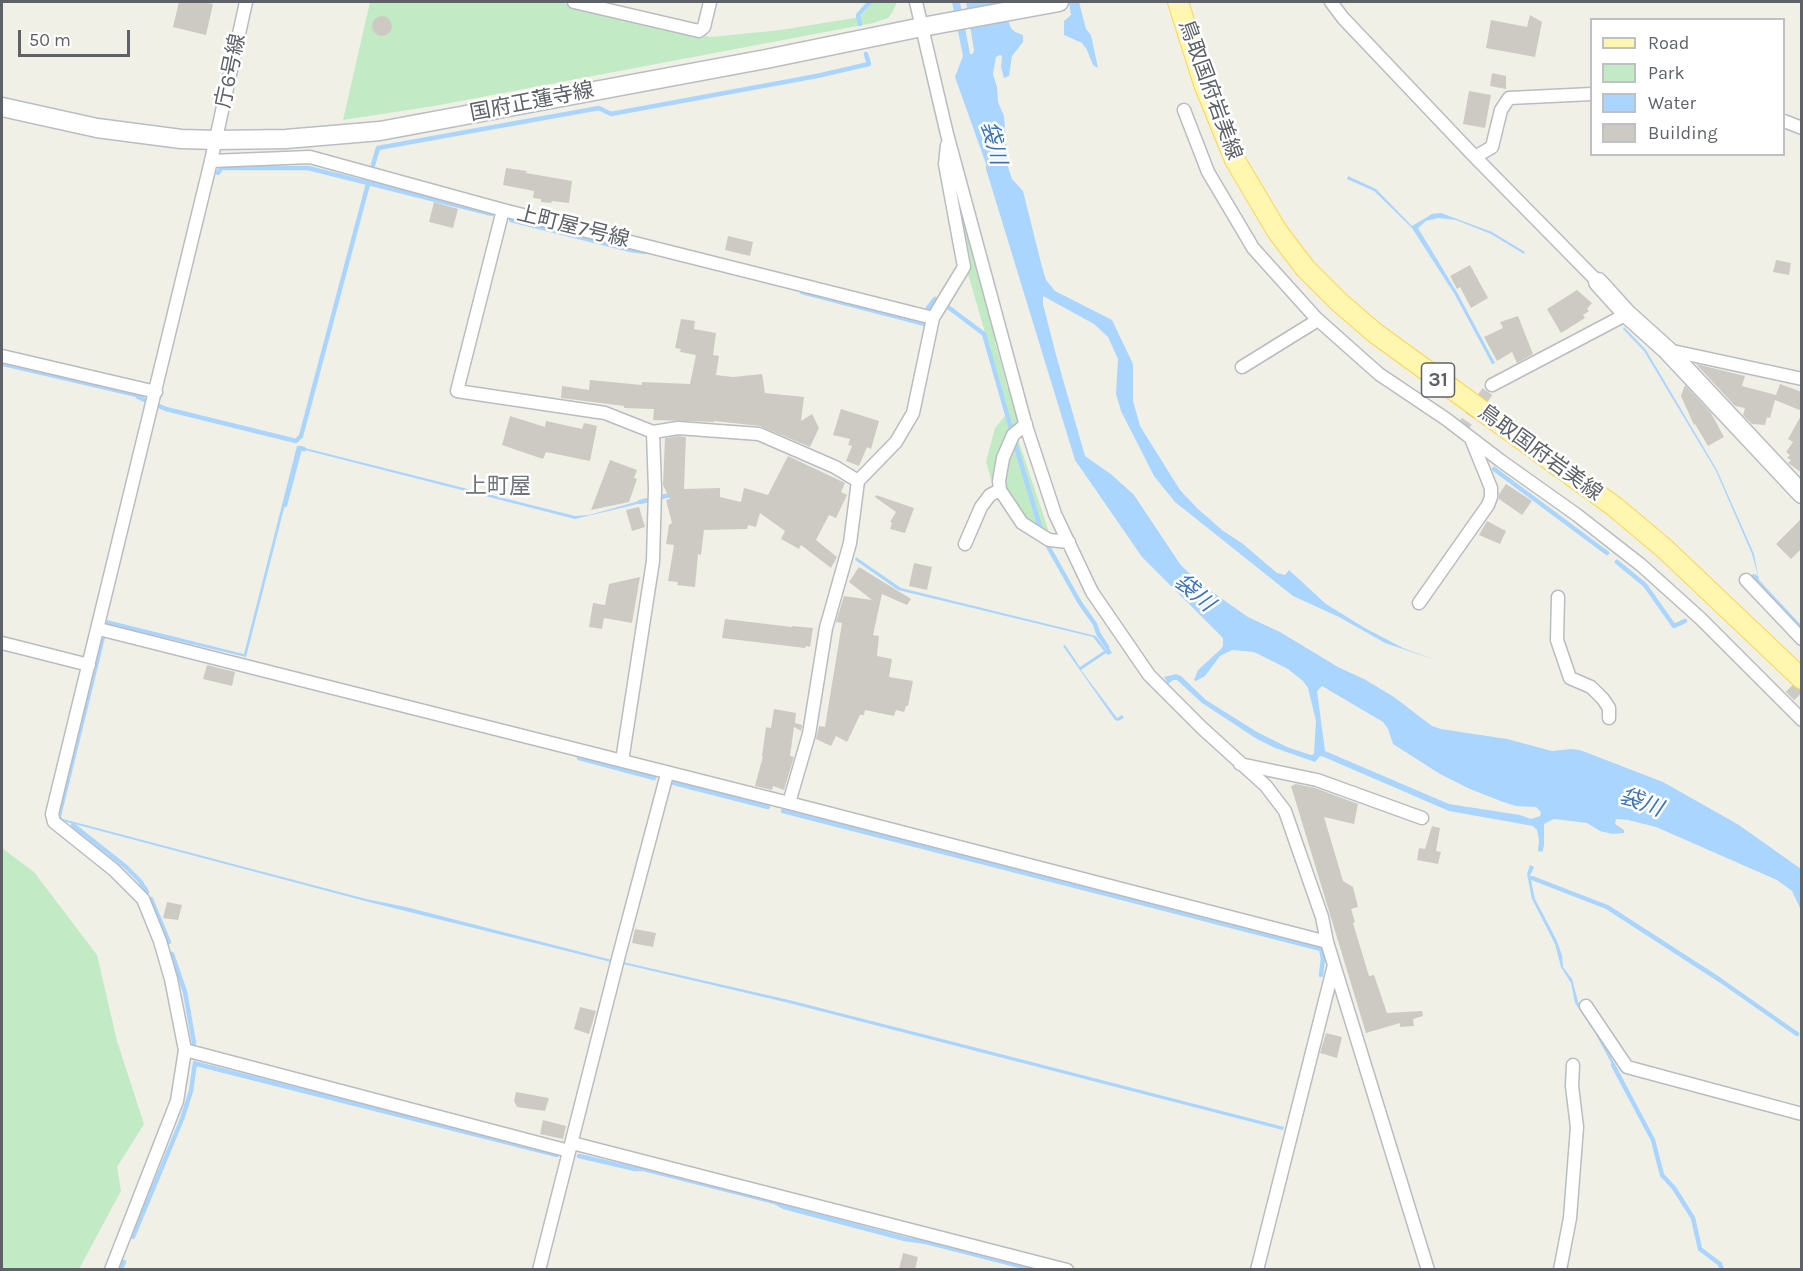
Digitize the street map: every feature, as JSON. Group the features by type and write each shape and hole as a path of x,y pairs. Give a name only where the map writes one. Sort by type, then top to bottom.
{"main road":[{"name":"国府正蓮寺線","path":"2,107 97,128 181,138 286,139 380,131 1059,2"},
{"name":"鳥取国府岩美線","path":"1178,2 1204,84 1235,160 1277,231 1305,268 1375,333 1615,507 1672,556 1802,679"},
{"path":"1598,282 1627,314 1667,350 1802,494"}],"street":[{"name":"庁6号線","path":"185,1050 171,979 143,899 114,870 54,822 52,814 156,392 246,2"},
{"path":"574,2 699,31 704,27 710,2"},
{"path":"916,2 947,134 1026,424 1055,514 1092,592 1149,675 1240,764 1266,786 1285,811 1322,917 1327,942 1428,1269"},
{"path":"1331,2 1343,18 1475,157 1598,282"},
{"path":"1475,157 1492,147 1501,110 1509,98 1590,94"},
{"path":"1184,110 1208,172 1250,242 1318,320 1380,374 1446,419 1641,565 1787,699 1802,720"},
{"path":"1785,121 1802,128"},
{"path":"789,803 809,734 826,628 849,543 858,481 896,442 913,413 933,318 964,267 945,164 947,134"},
{"name":"上町屋7号線","path":"211,161 310,157 503,210 933,318"},
{"path":"503,210 457,391 604,413 653,432 678,428 759,434 835,467 858,481"},
{"path":"1492,385 1627,314"},
{"path":"1242,367 1318,320"},
{"path":"1667,350 1802,380"},
{"path":"2,356 156,392"},
{"path":"1026,424 1013,435 1003,458 999,481 1000,490 1022,523 1048,540 1069,543"},
{"path":"622,761 653,561 655,510 653,432"},
{"path":"1419,603 1488,505 1491,497 1491,488 1472,440"},
{"path":"965,544 981,507 990,495 1000,490"},
{"path":"1746,580 1802,639"},
{"path":"1558,597 1557,640 1570,678 1591,687 1603,699 1609,708 1609,718"},
{"path":"99,629 789,803 1327,942"},
{"path":"2,643 89,665"},
{"path":"1240,764 1317,780 1422,818"},
{"path":"539,1269 667,774"},
{"path":"1257,1269 1335,964"},
{"path":"1586,1006 1627,1067 1802,1114"},
{"path":"111,1269 177,1101 185,1050 1067,1269"},
{"path":"1560,1269 1570,1218 1577,1127 1572,1086 1573,1065"}],"green space":[{"path":"370,2 559,2 711,37 781,30 860,17 873,2 897,2 888,18 873,23 434,106 343,120"},
{"path":"951,165 996,332 995,343 1007,387 1016,397 1021,420 998,458 993,486 986,462 995,428 1008,412 968,274 971,263"},
{"path":"1017,436 1048,529 1046,533 1028,524 1005,489 1006,462"},
{"path":"2,848 34,872 97,955 117,1041 144,1124 117,1167 121,1191 79,1269 2,1269"}],"water":[{"name":"袋川","path":"952,2 960,2 970,54 973,54 966,2 1001,2 1011,28 1023,35 1023,42 1012,56 1009,76 1004,78 1000,55 996,57 993,74 998,102 1004,116 1008,167 1012,179 1023,191 1046,280 1055,291 1112,320 1133,364 1133,401 1140,426 1180,490 1222,530 1243,544 1277,573 1285,575 1289,570 1326,604 1365,628 1403,648 1438,661 1385,643 1339,617 1293,596 1175,502 1154,476 1121,411 1116,394 1118,359 1108,337 1094,324 1043,296 1056,355 1085,456 1112,475 1134,495 1180,564 1198,582 1248,617 1280,632 1338,667 1364,679 1394,697 1432,726 1507,739 1552,751 1580,750 1663,782 1739,825 1801,869 1801,910 1792,891 1777,880 1656,827 1628,820 1616,819 1615,824 1624,830 1624,833 1612,834 1600,831 1587,823 1554,819 1544,824 1544,846 1542,852 1538,851 1537,830 1533,826 1449,811 1324,757 1320,756 1315,762 1275,748 1202,703 1177,680 1168,684 1164,677 1176,674 1181,676 1206,700 1257,732 1287,747 1314,754 1316,721 1308,688 1288,669 1254,652 1232,650 1220,656 1205,676 1194,680 1198,670 1223,646 1223,638 1142,557 1075,460 986,164 955,77 963,56","holes":["1322,686 1383,722 1393,744 1440,774 1503,802 1516,806 1536,807 1541,812 1540,816 1531,819 1520,815 1449,804 1325,751 1317,691"]},
{"path":"1069,2 1079,2 1086,29 1091,35 1098,68 1093,65 1082,43 1064,35 1064,21 1071,15"},
{"path":"1348,176 1376,189 1412,226 1432,214 1441,213 1492,232 1525,252 1524,254 1491,234 1456,220 1438,218 1426,221 1418,228 1458,294 1495,363 1492,364 1455,295 1412,228 1374,191 1347,179"},
{"path":"1624,327 1646,350 1717,470 1754,554 1759,580 1801,625 1801,629 1751,575 1758,576 1752,554 1716,471 1644,351 1623,329"},
{"path":"2,363 144,396 144,399 2,366"},
{"path":"297,446 575,516 589,515 646,499 646,502 575,519 301,449 246,657 106,624 107,620 244,654"},
{"path":"856,557 901,588 1096,636 1106,650 1109,648 1112,653 1108,655 1106,653 1081,670 1117,718 1122,715 1124,718 1115,720 1063,646 1065,645 1080,667 1104,651 1093,637 898,590 855,560"},
{"path":"102,638 105,638 61,817 63,819 366,899 406,907 612,960 611,962 365,901 58,818 93,674 92,670 94,670"},
{"path":"1530,865 1534,867 1530,876 1535,899 1556,939 1562,955 1563,967 1572,979 1580,1009 1599,1034 1616,1067 1614,1068 1575,1003 1571,983 1561,967 1555,944 1532,899 1527,874"},
{"path":"623,962 789,1000 1284,1127 1283,1130 789,1003 623,964"}],"building":[{"path":"179,2 213,4 206,35 173,27"},
{"path":"1530,15 1542,22 1535,57 1486,48 1491,20 1527,27"},
{"path":"382,16 389,19 392,26 389,33 382,36 375,33 372,26 375,19"},
{"path":"1492,73 1506,76 1506,89 1490,86"},
{"path":"1469,91 1491,95 1485,128 1463,124"},
{"path":"506,168 572,181 569,203 541,202 541,199 533,198 534,191 503,185"},
{"path":"434,202 458,209 453,228 429,222"},
{"path":"728,236 753,242 750,256 725,250"},
{"path":"1776,260 1791,263 1789,275 1773,272"},
{"path":"1470,265 1488,298 1471,308 1460,287 1457,289 1450,276"},
{"path":"1577,290 1592,303 1587,309 1589,311 1583,315 1585,318 1561,333 1547,309"},
{"path":"1518,316 1533,354 1517,363 1512,352 1497,361 1484,337 1503,328 1500,322"},
{"path":"681,319 695,321 694,329 716,333 713,355 719,356 716,375 733,377 762,374 765,393 804,397 801,421 812,414 819,428 810,447 760,426 714,421 653,420 654,409 624,408 624,406 561,398 562,386 589,390 590,380 642,385 642,382 690,384 696,355 680,352 681,349 675,348"},
{"path":"1696,364 1745,376 1742,386 1776,395 1780,384 1802,392 1802,411 1775,400 1770,418 1767,417 1765,425 1752,424 1743,415 1745,408 1735,406"},
{"path":"1685,385 1711,413 1724,437 1708,446 1694,425 1681,396"},
{"path":"841,409 879,421 871,449 867,447 859,466 846,461 852,446 848,445 850,439 833,435"},
{"path":"1802,414 1802,473 1788,463 1791,460 1787,458 1790,455 1786,452 1793,442 1788,439"},
{"path":"510,416 545,427 546,421 582,429 584,423 597,426 590,461 546,452 543,459 502,445"},
{"path":"686,437 684,489 720,488 720,497 741,502 744,488 768,495 788,456 845,483 841,492 847,495 836,518 829,515 816,540 837,557 831,568 801,545 799,549 781,539 785,531 760,513 756,527 748,525 747,529 704,530 701,555 698,554 695,587 677,585 678,582 668,581 674,545 666,544 669,525 672,523 666,500 670,499 663,485 665,438"},
{"path":"610,460 637,470 634,478 637,479 629,502 591,510"},
{"path":"1506,484 1532,501 1522,515 1499,499 1499,494"},
{"path":"876,495 914,508 905,533 890,529 892,523 890,522 896,512 875,497"},
{"path":"639,507 645,527 632,531 626,510"},
{"path":"1802,518 1802,548 1791,559 1776,544"},
{"path":"1487,521 1506,531 1500,544 1479,535"},
{"path":"914,563 932,567 927,590 909,586"},
{"path":"859,567 911,599 907,605 882,594 873,635 879,636 877,656 892,659 889,677 913,681 908,706 904,712 896,710 894,716 865,710 864,715 860,715 847,742 836,736 831,746 816,739 819,726 825,727 842,623 836,622 844,596 872,600 849,582"},
{"path":"640,577 632,623 604,618 602,629 589,627 593,603 605,605 609,584"},
{"path":"725,619 813,628 810,647 722,638"},
{"path":"207,665 235,672 232,686 203,679"},
{"path":"774,709 796,713 795,723 802,725 801,731 794,727 790,756 794,757 784,790 773,786 772,790 755,786 763,756 766,727 771,728"},
{"path":"1296,784 1315,788 1358,804 1354,824 1324,817 1343,881 1353,887 1358,907 1351,909 1355,922 1353,923 1369,976 1374,975 1387,1013 1422,1011 1423,1016 1413,1019 1414,1026 1400,1027 1400,1023 1366,1033 1291,786"},
{"path":"1432,826 1440,828 1436,851 1441,852 1438,864 1417,860 1419,848 1425,849"},
{"path":"167,902 182,905 178,920 163,918"},
{"path":"635,929 656,933 653,947 632,943"},
{"path":"580,1007 596,1011 589,1034 574,1029"},
{"path":"1326,1033 1342,1037 1337,1058 1320,1053"},
{"path":"516,1092 549,1098 545,1111 517,1107 514,1101"},
{"path":"543,1120 566,1126 563,1139 540,1134"},
{"path":"903,1253 918,1257 915,1269 899,1269"}],"waterway":[{"path":"860,24 858,15 870,2"},
{"path":"373,165 378,148 599,108 611,114 817,76 869,64 866,54"},
{"path":"218,173 221,168 308,168 492,214"},
{"path":"138,397 166,409 296,441 301,436 368,184"},
{"path":"511,220 646,252"},
{"path":"802,292 925,324"},
{"path":"928,308 935,299"},
{"path":"948,307 984,334 1012,432"},
{"path":"1014,440 1041,530"},
{"path":"285,505 300,448 304,449"},
{"path":"1494,469 1607,553"},
{"path":"640,502 670,495"},
{"path":"1045,541 1107,647"},
{"path":"1617,562 1645,585 1674,626 1685,621"},
{"path":"579,758 654,778"},
{"path":"674,783 768,807"},
{"path":"783,811 1321,949 1323,959 1321,975"},
{"path":"73,825 126,867 147,892"},
{"path":"1532,878 1607,907 1720,980 1797,1034"},
{"path":"151,899 169,942"},
{"path":"172,954 185,992 194,1043"},
{"path":"133,1237 182,1119 191,1091 195,1063"},
{"path":"197,1064 557,1155"},
{"path":"1613,1065 1653,1140 1662,1175 1674,1188 1693,1218 1700,1249 1720,1264 1722,1270"},
{"path":"579,1156 644,1169 775,1202 784,1207 905,1239 926,1242 1036,1270"},
{"path":"120,1270 124,1262"}],"tunnel":[{"path":"1460,431 1492,385"},
{"path":"1790,696 1802,684"}],"district":[{"name":"上町屋","path":"498,487"}]}
